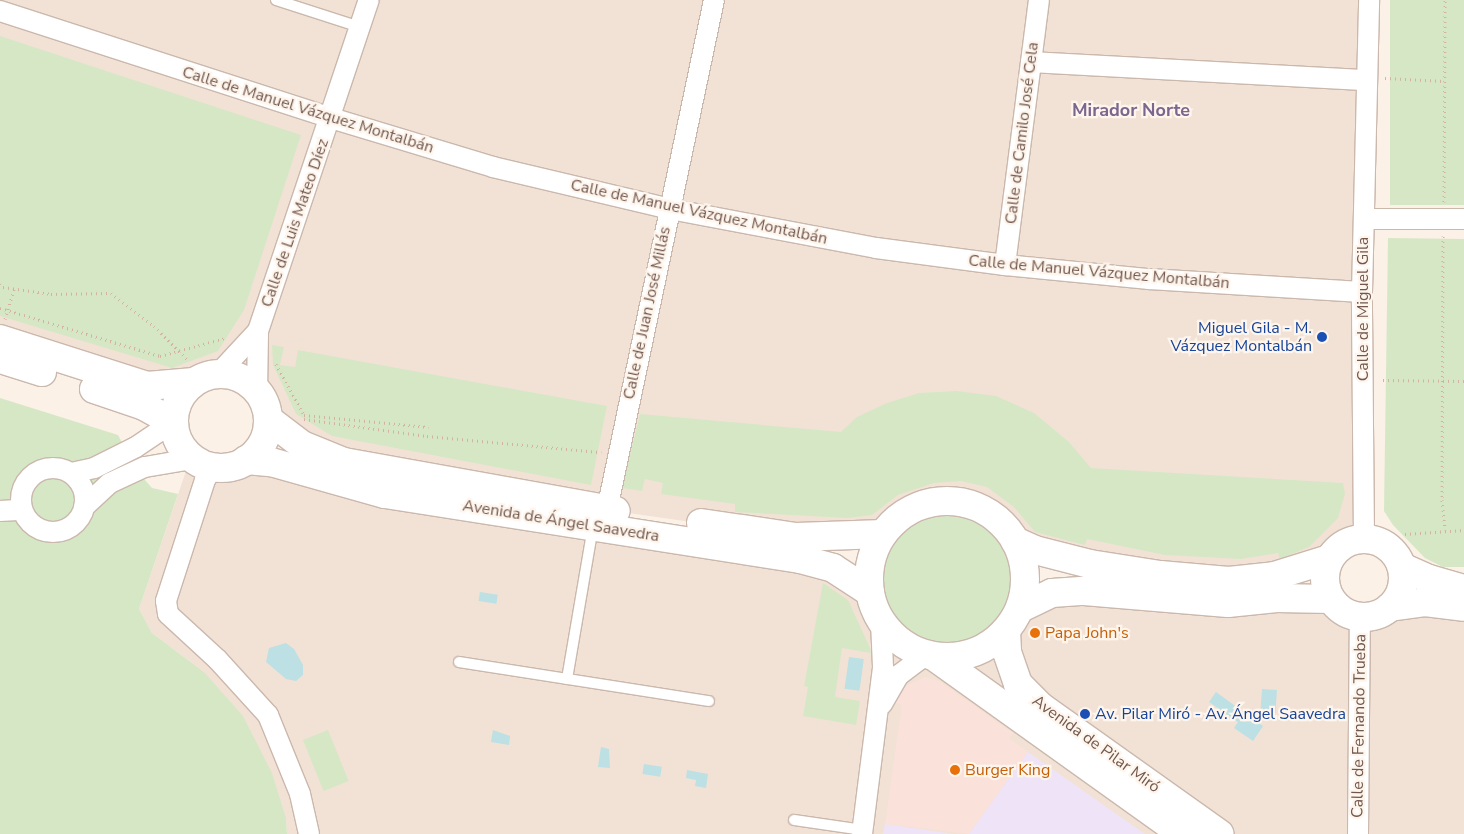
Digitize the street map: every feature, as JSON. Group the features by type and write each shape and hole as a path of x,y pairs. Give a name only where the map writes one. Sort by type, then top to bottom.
{"street":[{"name":"Calle de Luis Mateo Díez","path":"257,391 258,332 369,0"},
{"name":"Calle de Juan José Millás","path":"600,518 617,454 714,0"},
{"name":"Calle de Camilo José Cela","path":"1005,265 1039,0"},
{"name":"Calle de Miguel Gila","path":"1364,538 1362,292 1364,219 1376,79 1369,0"},
{"name":"Calle de Manuel Vázquez Montalbán","path":"0,11 330,118 493,167 670,209 876,248 1005,265 1150,279 1362,292"},
{"path":"1031,62 1376,79"},
{"path":"1364,219 1464,219"},
{"path":"2,330 148,386 200,373 233,375 257,391 268,419 262,442 246,460 225,468 203,463 145,467 110,483 84,507 74,524 54,532 34,527 22,510 22,490 33,474 52,467 71,473 94,468 136,448 174,422"},
{"name":"Calle de Luis Mateo Díez","path":"200,373 258,332"},
{"path":"0,359 115,395 174,422"},
{"path":"200,373 183,393 174,422 176,436 203,463 205,480 166,600 168,614 217,658 268,715 300,794 309,834"},
{"name":"Avenida de Ángel Saavedra","path":"268,419 302,446 344,462 600,518 800,559 833,568 864,588"},
{"name":"Avenida de Ángel Saavedra","path":"246,460 271,462 385,494 796,537 877,534"},
{"path":"71,473 83,488 84,507"},
{"path":"863,832 878,712 882,632 864,588 877,534 898,518 918,507 940,502 962,503 983,510 1001,523 1022,544 1090,564 1160,576 1229,581 1274,576 1329,559 1350,541 1364,538 1388,546 1402,567 1403,581 1399,596 1390,607"},
{"path":"0,511 22,510"},
{"path":"1022,544 1027,604"},
{"path":"1329,559 1325,586 1330,598 1343,611 1360,617 1371,617 1390,607 1425,602 1464,607"},
{"path":"1402,567 1429,579 1464,589"},
{"path":"878,712 887,691 931,661 959,657 1006,638 1027,604 1052,593 1084,591 1228,603 1278,598 1330,598"},
{"name":"Calle de Fernando Trueba","path":"1358,834 1360,617"},
{"path":"882,632 931,661"},
{"name":"Avenida de Pilar Miró","path":"1006,638 1018,684 1041,707 1220,834"},
{"name":"Avenida de Pilar Miró","path":"931,661 1182,834"}],"lane":[{"path":"276,0 360,27"},
{"path":"568,679 600,518"},
{"path":"459,662 709,701"},
{"path":"794,820 863,832"}],"path":[{"path":"1444,210 1445,0"},
{"path":"1376,79 1444,81"},
{"path":"1443,235 1442,500 1445,530"},
{"path":"0,284 14,289 51,294 111,293 154,326 200,373"},
{"path":"2,330 14,289"},
{"path":"1383,380 1464,381"},
{"path":"302,418 427,436 617,454"},
{"path":"945,492 972,496 991,504 1008,516 1022,544 1036,577 1022,627 1006,638 974,666 931,661 882,632 866,618 861,558 877,534 881,522 901,505 924,495 945,492"},
{"path":"1405,534 1464,530"}],"shaded area":[{"path":"0,0 1369,0 1364,539 1350,541 1329,559 1229,581 1015,541 1001,523 983,510 962,503 940,502 918,507 899,518 883,534 798,537 607,510 373,468 268,419 257,391 233,375 218,374 194,382 0,339"},
{"path":"186,471 219,478 251,472 807,569 855,593 884,643 931,669 968,667 997,649 1021,608 1034,601 1338,608 1360,617 1464,607 1464,834 287,834 286,818 204,672 152,633 139,609"},
{"path":"925,677 939,681 1013,733 1009,738 1028,752 969,834 885,824 902,705 895,703 903,687"},
{"path":"1028,752 1145,834 969,834"},
{"path":"885,824 954,834 883,834"}],"green space":[{"path":"1390,0 1464,0 1464,205 1390,205"},
{"path":"0,36 301,135 244,310 218,351 172,368 0,316"},
{"path":"1388,238 1464,239 1464,567 1443,567 1425,558 1393,525 1384,511"},
{"path":"272,345 284,347 280,365 295,367 298,350 607,406 591,485 332,436 296,414 273,365"},
{"path":"957,391 996,396 1034,413 1069,442 1091,468 1343,483 1345,494 1338,518 1309,547 1280,559 1278,553 1241,559 1165,555 1087,539 1085,545 1035,532 1014,507 987,487 961,481 934,483 898,495 872,515 848,518 735,512 735,504 661,494 663,483 645,479 642,491 622,488 640,414 841,432 857,417 887,403 919,393"},
{"path":"0,398 118,435 137,471 152,488 178,494 139,609 152,633 204,672 243,716 272,773 286,818 287,834 0,834"},
{"path":"947,516 960,517 972,521 993,535 1007,556 1011,568 1011,594 1007,606 993,627 972,641 960,645 947,646 934,645 922,641 901,627 887,606 883,594 882,581 883,568 887,556 901,535 922,521 934,517"},
{"path":"823,583 848,600 870,648 871,653 842,648 835,697 860,701 856,725 803,716 808,687 804,686"},
{"path":"328,730 349,781 324,791 303,740"}],"water":[{"path":"480,592 498,595 496,604 479,601"},
{"path":"286,643 294,649 303,665 303,675 296,681 286,679 266,662 269,648"},
{"path":"849,657 864,659 859,691 845,689"},
{"path":"1262,689 1277,690 1275,713 1260,712"},
{"path":"1216,692 1263,726 1253,741 1234,728 1238,722 1209,702"},
{"path":"493,730 510,736 509,745 491,742"},
{"path":"601,747 609,749 610,768 598,767"},
{"path":"644,764 662,767 660,777 642,774"},
{"path":"687,770 708,774 706,788 695,786 696,780 686,778"}],"place":[{"name":"Miguel Gila - M. Vázquez Montalbán","path":"1322,337"},
{"name":"Papa John's","path":"1035,633"},
{"name":"Av. Pilar Miró - Av. Ángel Saavedra","path":"1085,714"},
{"name":"Burger King","path":"955,770"}],"district":[{"name":"Mirador Norte","path":"1131,110"}]}
